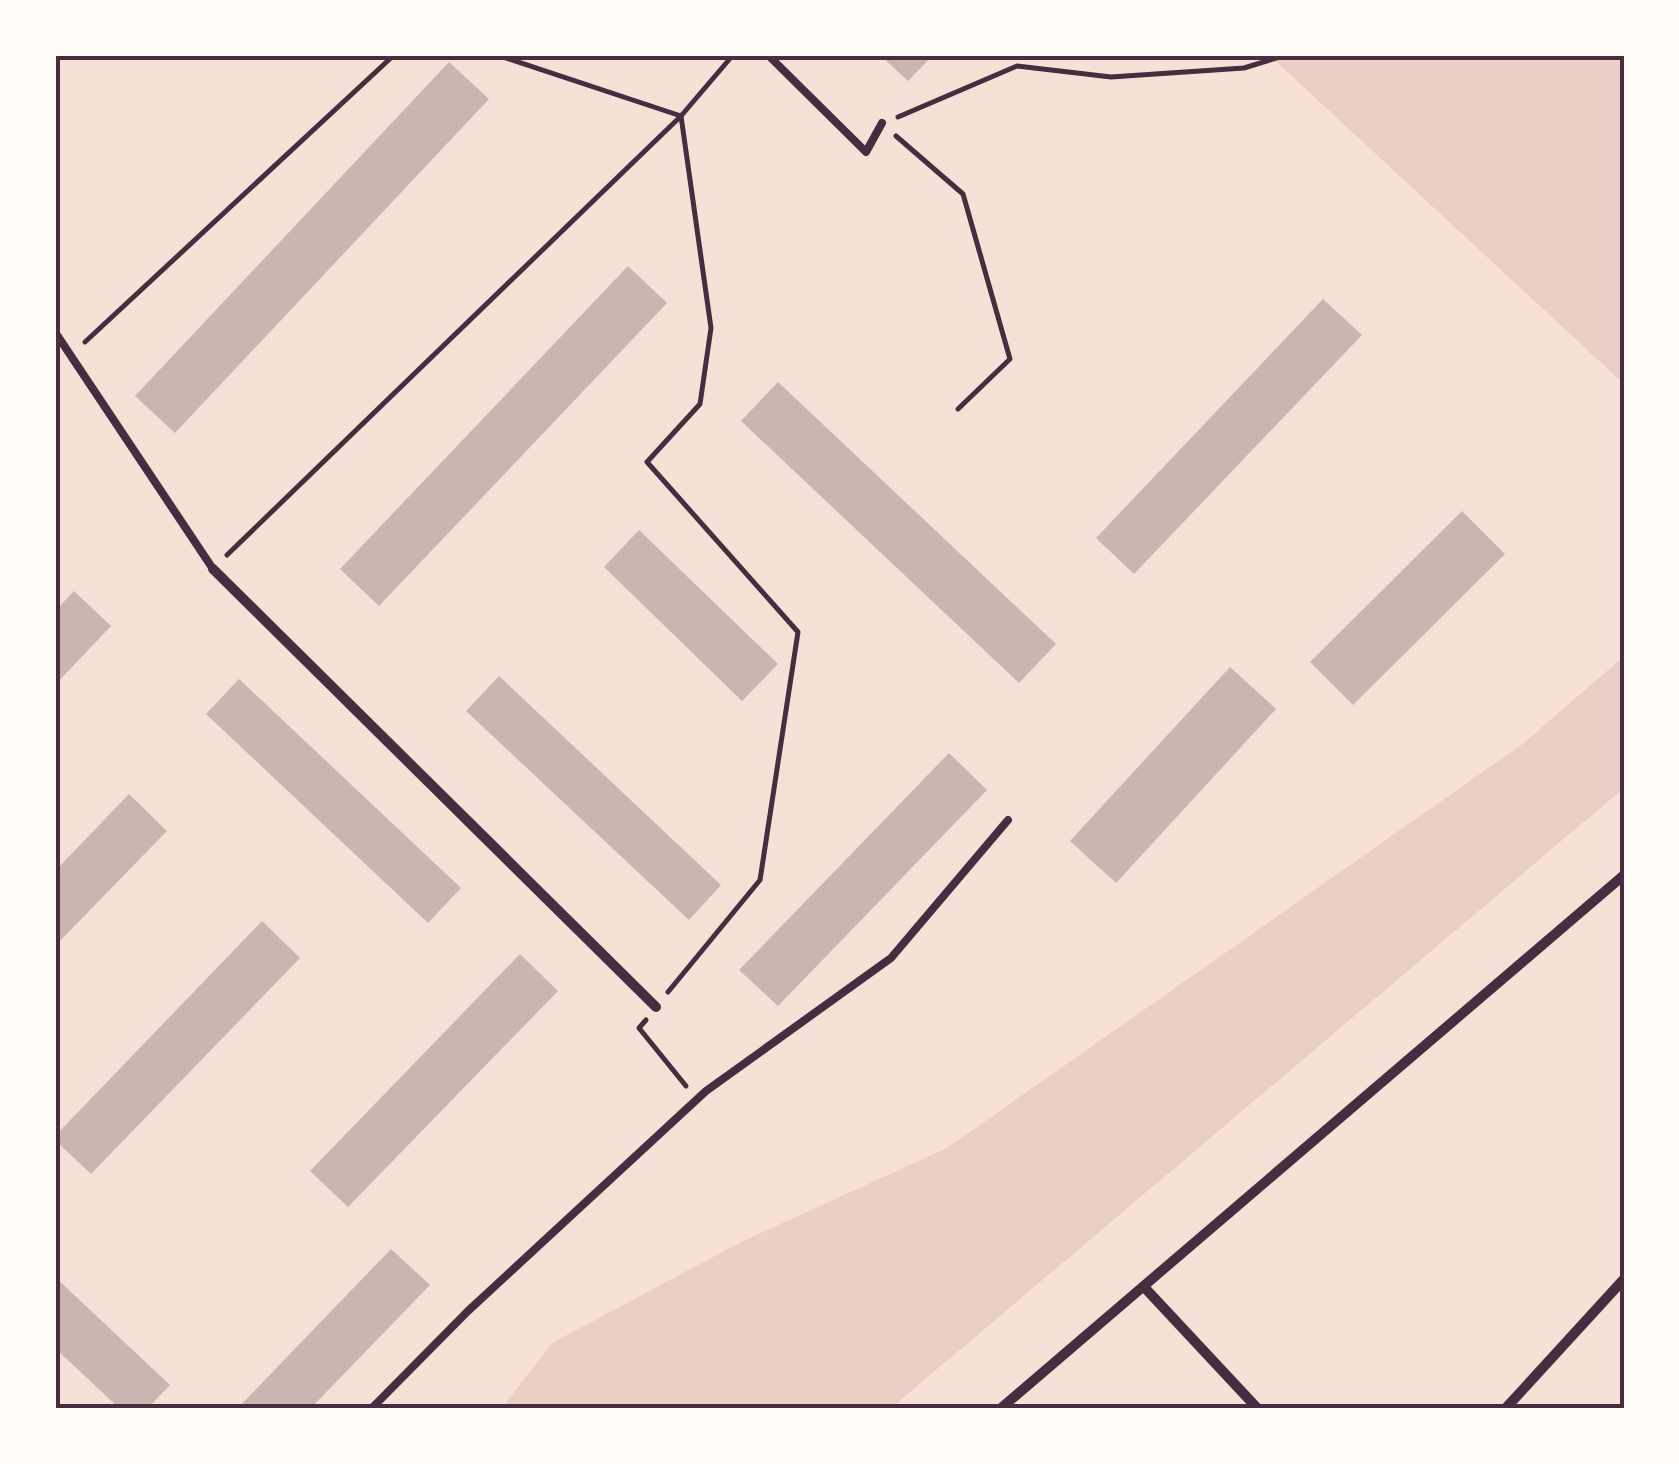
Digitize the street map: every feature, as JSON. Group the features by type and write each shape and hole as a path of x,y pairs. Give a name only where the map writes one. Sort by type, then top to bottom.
{"street":[{"path":"213,569 656,1006"},
{"path":"1000,1409 1624,875"},
{"path":"1505,1409 1624,1280"},
{"path":"1145,1288 1258,1409"}],"lane":[{"path":"768,55 866,152 882,124"},
{"path":"55,332 213,569"},
{"path":"371,1409 468,1311 698,1099 891,958 1008,820"}],"path":[{"path":"71,356 394,55"},
{"path":"497,55 681,116"},
{"path":"213,569 681,116 733,55"},
{"path":"958,409 1010,359 963,194 882,124 1017,66 1111,77 1244,68 1286,55"},
{"path":"681,116 712,328 700,404 647,462 798,632 760,880 640,1028 698,1099"}],"shaded area":[{"path":"1269,55 1624,55 1624,384"},
{"path":"1624,656 1624,788 890,1409 501,1409 552,1343 741,1242 947,1148 1524,743"}],"building":[{"path":"880,55 933,55 908,81"},
{"path":"449,62 489,99 175,433 135,396"},
{"path":"628,266 667,303 379,606 340,569"},
{"path":"1323,299 1362,335 1134,574 1096,538"},
{"path":"778,382 1056,644 1019,683 741,421"},
{"path":"1462,511 1505,554 1353,705 1310,662"},
{"path":"639,530 778,664 742,701 604,567"},
{"path":"74,591 111,626 55,685 55,611"},
{"path":"1230,667 1276,709 1116,883 1070,841"},
{"path":"499,676 721,885 689,920 466,711"},
{"path":"239,679 461,888 428,923 206,714"},
{"path":"949,753 987,790 778,1006 739,970"},
{"path":"129,794 167,831 55,946 55,871"},
{"path":"262,921 300,958 91,1174 55,1136"},
{"path":"520,954 558,991 348,1207 310,1171"},
{"path":"391,1249 430,1285 310,1409 237,1409"},
{"path":"55,1277 170,1385 147,1409 120,1409 55,1348"}]}
